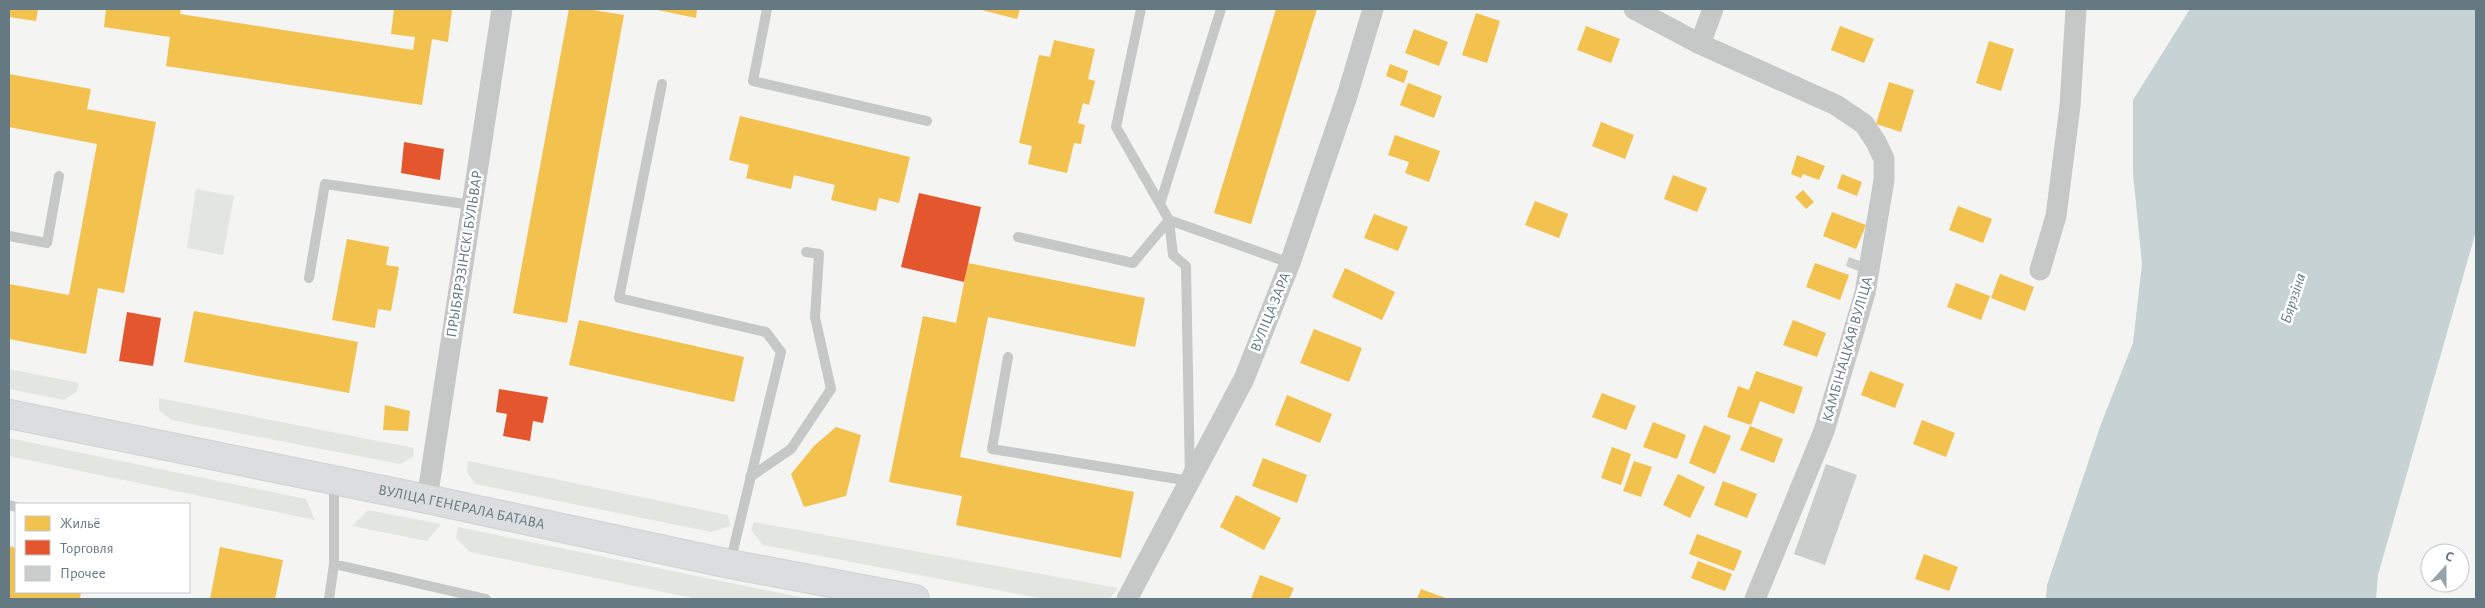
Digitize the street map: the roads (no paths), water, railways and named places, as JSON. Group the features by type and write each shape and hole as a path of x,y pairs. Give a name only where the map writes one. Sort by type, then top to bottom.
{"street":[{"name":"ПРЫБЯРЭЗІНСКІ БУЛЬВАР","path":"427,498 502,9"},
{"name":"ВУЛІЦА ЗАРА","path":"1128,599 1244,379 1290,263 1347,96 1372,9"},
{"name":"КАМБІНАЦКАЯ ВУЛІЦА","path":"1634,9 1700,44 1836,105 1864,124 1884,159 1884,180 1865,293 1860,311 1824,431 1755,599"},
{"path":"1700,44 1713,9"},
{"path":"2040,270 2056,216 2070,106 2076,9"},
{"name":"ВУЛІЦА ГЕНЕРАЛА БАТАВА","path":"9,414 334,481 427,498 886,597 915,599"}],"lane":[{"path":"767,9 753,81 927,121"},
{"path":"1008,357 992,449 1190,482 1186,266 1173,255 1169,220 1116,127 1141,9"},
{"path":"1160,204 1221,9"},
{"path":"662,84 619,298 766,332 781,352 730,564"},
{"path":"9,236 46,243 59,176"},
{"path":"309,278 325,184 472,205"},
{"path":"1169,220 1290,263"},
{"path":"1018,237 1133,263 1169,220"},
{"path":"750,477 791,449 831,389 814,317 820,254 806,252"},
{"path":"330,599 334,564 334,481"},
{"path":"334,564 486,599"}],"water":[{"name":"Бярэзіна","path":"2190,9 2476,9 2476,231 2378,575 2376,599 2046,599 2047,585 2101,424 2133,343 2142,264 2133,173 2133,100"}]}
